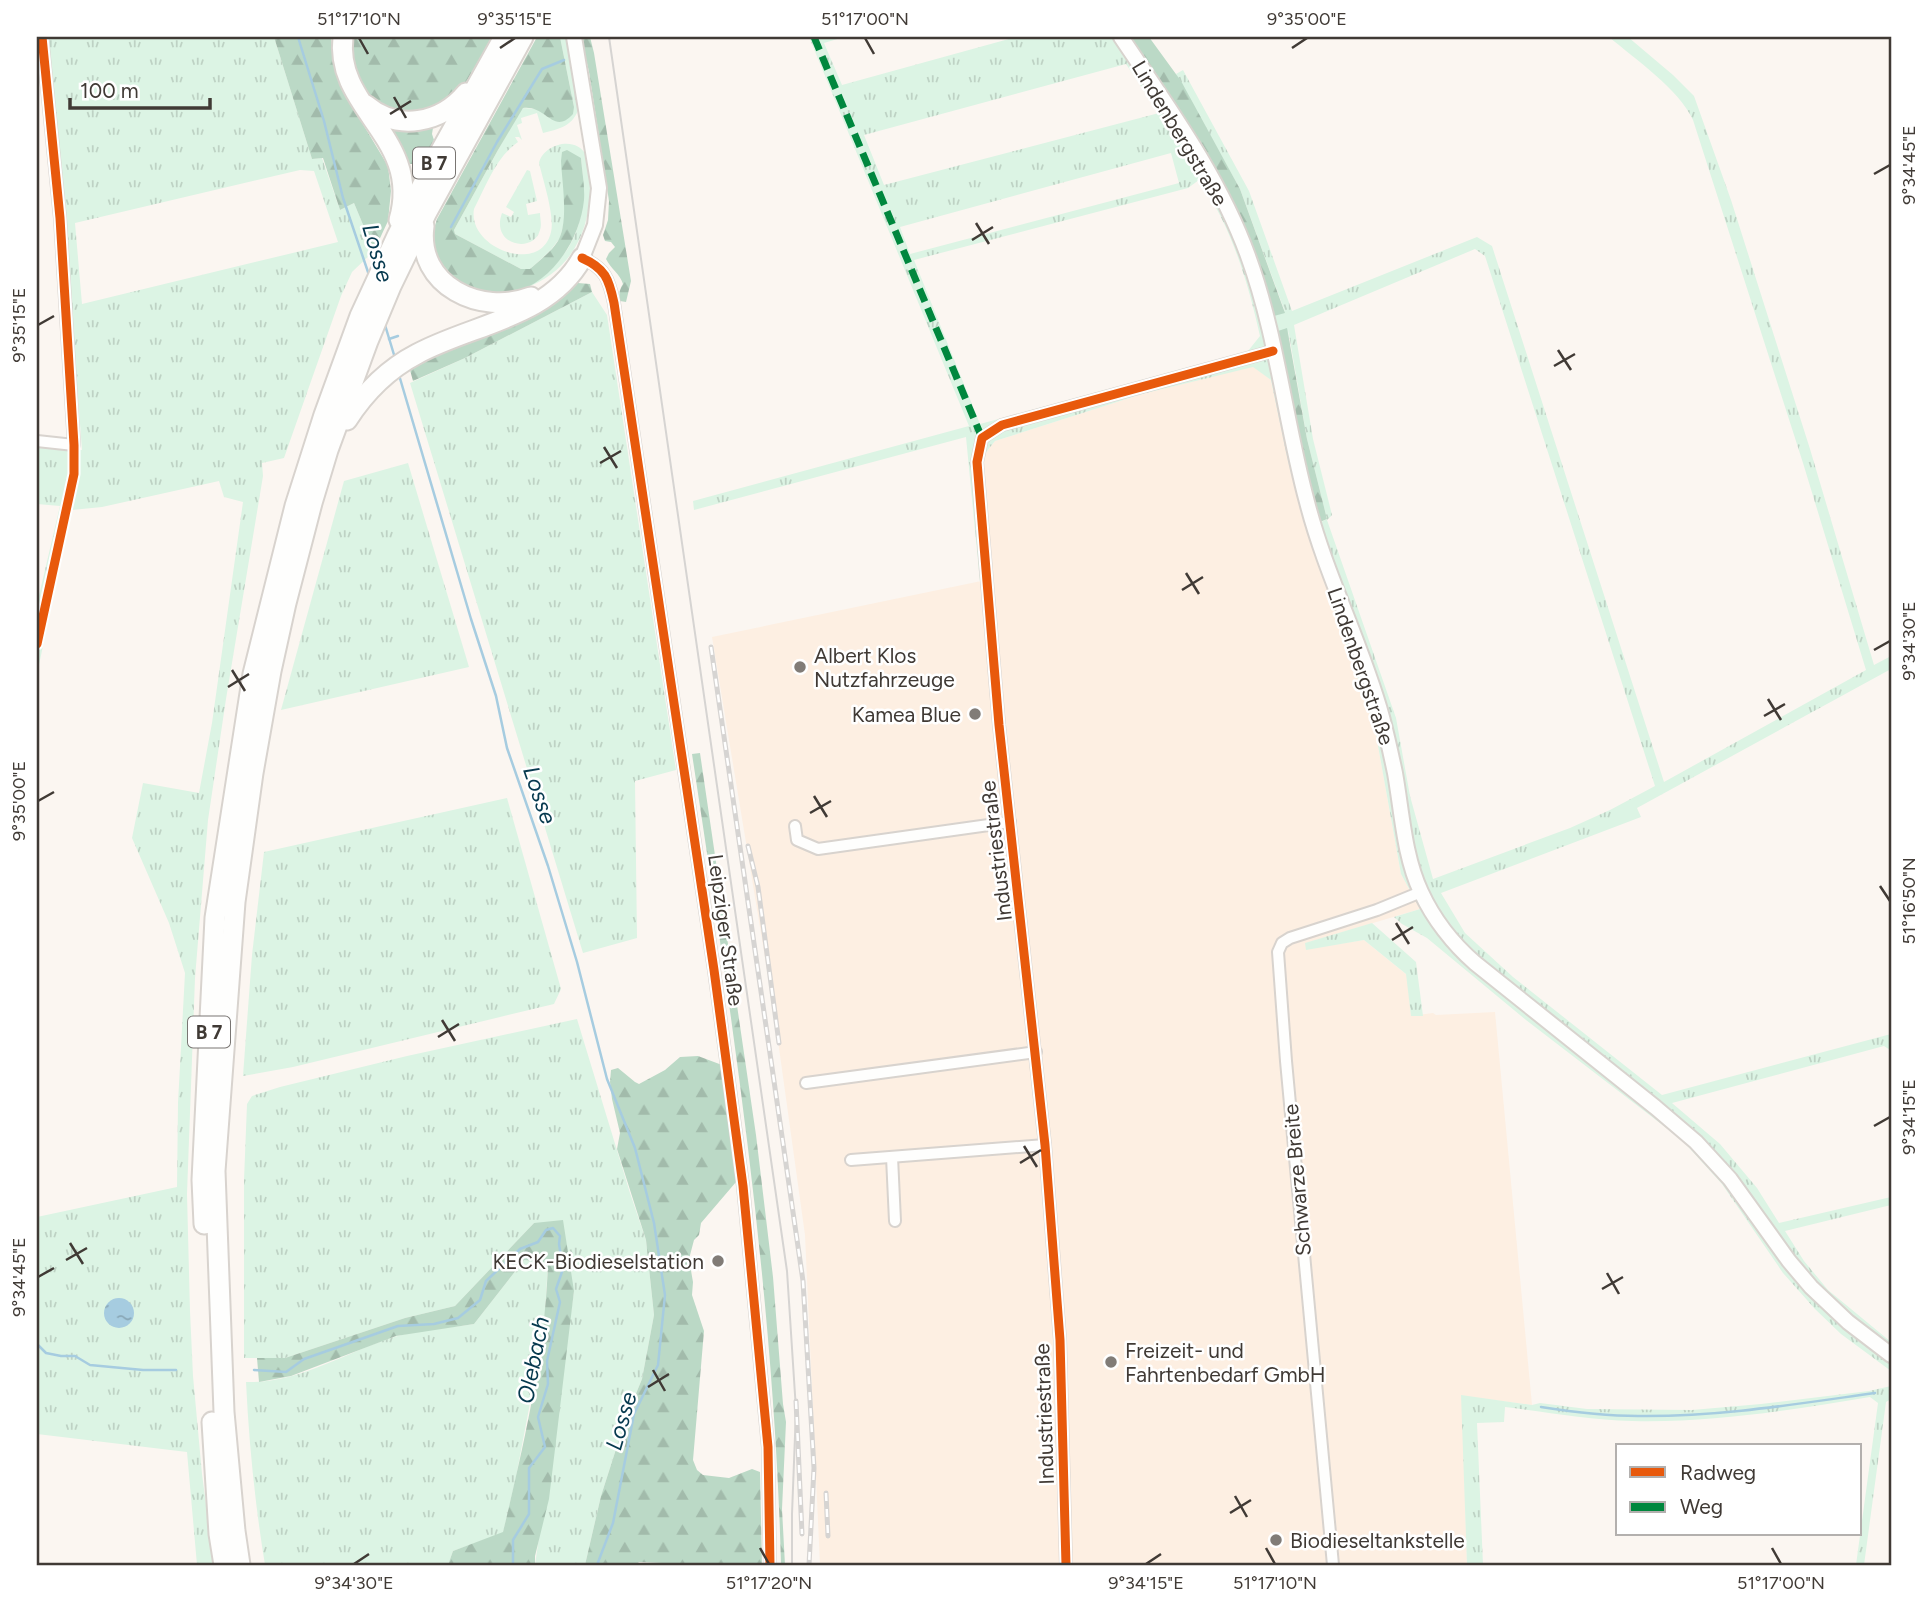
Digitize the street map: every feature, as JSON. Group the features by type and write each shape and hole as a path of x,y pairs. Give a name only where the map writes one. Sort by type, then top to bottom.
{"highway":[{"path":"343,37 344,69 348,80 389,145 398,162 402,181 402,208 385,261"},
{"name":"B 7","path":"224,1565 219,1534 212,1430 202,1180 215,918 253,674 295,506 320,425 360,316 430,170 504,37"},
{"name":"B 7","path":"240,1565 234,1531 223,1412 215,1171 235,902 271,671 297,558 328,450 368,341 426,214 523,37"},
{"path":"358,96 372,109 390,118 421,120 440,115 456,104 483,74"},
{"path":"426,214 423,241 428,261 445,284 473,299 504,303 530,297 556,282 582,258"},
{"path":"328,450 363,397 381,379 416,354 548,296 576,269 582,258"}],"main road":[{"path":"574,37 598,188 595,225 582,258"},
{"name":"Lindenbergstraße","path":"1121,37 1203,163 1248,256 1269,327 1307,505 1381,714 1395,774 1406,843 1421,892 1444,929 1467,956 1696,1142 1723,1170 1794,1268 1822,1299 1891,1355"}],"street":[{"path":"37,441 74,445 60,218 42,37"},
{"name":"Leipziger Straße","path":"582,258 601,269 608,281 614,303 710,943 741,1173 768,1447 770,1565"},
{"name":"Industriestraße","path":"1066,1565 1060,1340 1045,1145 999,725 977,463 982,438 1002,425 1273,351"},
{"name":"Industriestraße","path":"795,826 797,840 818,849 1010,822"},
{"name":"Schwarze Breite","path":"1333,1565 1278,951 1290,938 1377,910 1421,892"},
{"path":"806,1083 1035,1052"},
{"path":"851,1160 1045,1145"},
{"path":"892,1157 895,1221"}],"shaded area":[{"path":"1253,366 1271,380 1304,521 1375,729 1401,874 1420,909 1306,943 1306,949 1364,940 1407,975 1411,1016 1495,1012 1532,1405 1462,1396 1467,1565 820,1565 805,1235 774,1012 712,637 991,579 983,456 995,441 1142,394"}],"green space":[{"path":"46,37 274,37 312,159 322,158 340,210 354,203 374,251 352,272 341,296 284,458 262,463 263,476 208,820 195,978 187,1194 193,1376 214,1565 197,1565 187,1452 37,1434 37,1217 177,1187 178,1103 185,973 169,923 132,838 143,783 199,793 212,723 243,502 224,497 219,481 102,507 72,510 37,674 37,604 60,506 37,504 37,445 82,450 64,212","holes":["300,170 314,171 338,242 82,304 75,223"]},
{"path":"274,37 331,37 334,65 342,89 388,166 391,191 388,221 374,251 354,203 340,210 323,158 312,159"},
{"path":"349,37 492,37 468,79 454,97 443,105 414,113 386,109 362,91 348,43"},
{"path":"537,37 560,37 574,107 573,114 560,122 531,108 523,108 454,230 455,234 521,269 530,269 552,249 561,233 564,202 561,161 562,152 567,150 581,158 584,195 581,215 577,230 562,258 540,280 512,293 486,293 473,290 449,275 434,253 432,235 437,219"},
{"path":"560,37 567,37 579,107 574,119 565,126 543,133 537,113 521,118 522,123 517,125 522,140 515,137 518,142 498,164 474,209 475,223 482,235 493,245 506,252 534,252 545,245 552,225 539,163 542,156 560,144 575,145 586,155 590,175 589,204 581,236 574,250 553,273 523,289 556,263 575,234 583,200 581,158 560,238 530,269 521,269 455,234 454,230 519,112 523,108 537,109 551,119 574,107"},
{"path":"581,37 590,37 594,53 631,281 626,302 620,301 622,280 606,259 615,247 611,242 605,241 603,235 608,220 609,201"},
{"path":"809,37 844,37 824,43 842,85 1016,37 1128,37 1285,312 1240,189 1176,74 1183,70 1249,191 1292,311 1477,237 1492,246 1664,782 1866,670 1693,120 1667,86 1609,37 1628,37 1694,96 1731,200 1810,449 1874,665 1891,656 1891,669 1637,808 1641,817 1441,893 1465,933 1513,977 1662,1095 1891,1034 1891,1054 1884,1046 1672,1103 1720,1144 1757,1188 1779,1223 1891,1197 1891,1205 1785,1231 1804,1261 1828,1290 1891,1342 1891,1371 1841,1334 1815,1309 1783,1273 1722,1184 1682,1140 1526,1020 1427,938 1394,917 1420,909 1401,874 1375,729 1304,521 1271,380 1253,367 1142,394 995,441 983,456 992,579 980,582 966,437 694,510 693,501 969,426","holes":["1126,64 1159,113 884,185 864,135","1171,153 1179,183 910,254 900,227","1199,180 1220,216 1237,255 1260,336 1248,351 980,424 914,260 1188,188","1475,249 1485,256 1655,786 1570,828 1433,879 1410,796 1396,718 1327,520 1332,515 1313,439 1294,325","1288,329 1307,439 1327,519 1321,522 1299,441"]},
{"path":"1128,37 1149,37 1181,81 1240,189 1285,313 1274,316 1247,237"},
{"path":"384,121 430,125 433,128 434,140 427,155 415,164 406,164"},
{"path":"527,170 530,171 537,201 526,204 528,215 540,213 541,226 536,238 522,244 507,239 500,224 502,213 511,217 514,212 506,207"},
{"path":"578,283 590,284 592,292 465,358 413,381 410,370 440,353 511,325"},
{"path":"592,292 607,315 676,770 635,781 637,938 583,953 410,383 465,358"},
{"path":"1287,328 1307,439 1327,519 1320,522 1299,441 1278,331"},
{"path":"408,463 469,667 281,710 344,481"},
{"path":"700,753 756,1135 773,1277 786,1422 782,1509 785,1565 781,1565 777,1463 761,1260 736,1057 692,754"},
{"path":"507,798 561,989 554,1004 293,1067 243,1076 252,955 264,852"},
{"path":"1372,923 1416,962 1423,1016 1411,1016 1406,974 1364,940 1306,950 1305,943"},
{"path":"577,1019 646,1240 654,1315 642,1379 626,1418 601,1496 585,1565 535,1565 574,1291 534,1223 455,1306 405,1318 285,1358 244,1358 244,1180 247,1104 252,1096 280,1087"},
{"path":"698,1056 722,1065 736,1182 701,1223 689,1259 692,1295 704,1331 693,1460 697,1470 703,1475 729,1478 752,1469 760,1472 762,1565 639,1562 636,1565 585,1565 601,1496 626,1418 642,1379 654,1315 646,1240 617,1149 620,1133 612,1099 611,1070 618,1068 639,1084 665,1070 680,1057"},
{"path":"563,1220 574,1291 549,1499 535,1565 448,1565 453,1551 503,1532 538,1365 548,1263 524,1260 474,1324 396,1336 291,1376 259,1382 257,1358 285,1358 405,1318 455,1306 534,1223"},
{"path":"524,1260 548,1263 544,1329 503,1533 453,1551 448,1565 265,1565 253,1474 246,1382 303,1373 394,1337 474,1324"},
{"path":"1891,1386 1891,1399 1886,1402 1864,1565 1856,1565 1878,1403 1870,1397 1752,1415 1662,1421 1600,1419 1505,1407 1504,1422 1477,1423 1483,1565 1467,1565 1461,1395 1587,1409 1692,1410 1869,1391"}],"water":[{"path":"119,1298 130,1302 134,1313 130,1324 119,1328 108,1324 104,1313 108,1302"}],"waterway":[{"name":"Losse","path":"298,37 324,121 343,198 369,275"},
{"path":"451,227 497,142 542,69 564,60"},
{"name":"Losse","path":"385,325 395,358"},
{"path":"389,339 398,336"},
{"name":"Losse","path":"399,375 496,696 507,748 548,866 577,962 607,1079 635,1148 654,1223 665,1295 658,1365 634,1414 613,1523 597,1565"},
{"name":"Olebach","path":"254,1370 286,1372 304,1359 398,1326 434,1324 458,1318 480,1300 486,1281 520,1249 538,1242 546,1230 553,1228 560,1236 563,1269 556,1289 560,1302 547,1361 548,1384 538,1417 545,1447 529,1468 529,1514 513,1540 513,1565"},
{"path":"37,1344 46,1353 75,1356 90,1365 176,1370"},
{"path":"1541,1407 1626,1416 1668,1416 1757,1409 1875,1393"}],"tram line":[{"path":"609,37 787,1271 796,1410 792,1565"}],"railway":[{"path":"711,647 803,1281 814,1468 809,1565"},
{"path":"748,846 758,887 779,1043"},
{"path":"796,1401 802,1534"},
{"path":"826,1493 828,1536"}],"marked path":[{"path":"814,37 982,438"}],"cycle path":[{"path":"37,644 74,474 60,218 42,37"},
{"path":"582,258 605,275 614,303 714,970 743,1186 768,1447 770,1565"},
{"path":"1066,1565 1060,1340 1045,1145 999,725 977,462 982,438 1002,425 1273,351"}],"place":[{"name":"Albert Klos Nutzfahrzeuge","path":"800,667"},
{"name":"Kamea Blue","path":"975,714"},
{"name":"KECK-Biodieselstation","path":"718,1261"},
{"name":"Freizeit- und Fahrtenbedarf GmbH","path":"1111,1362"},
{"name":"Biodieseltankstelle","path":"1276,1540"}]}
